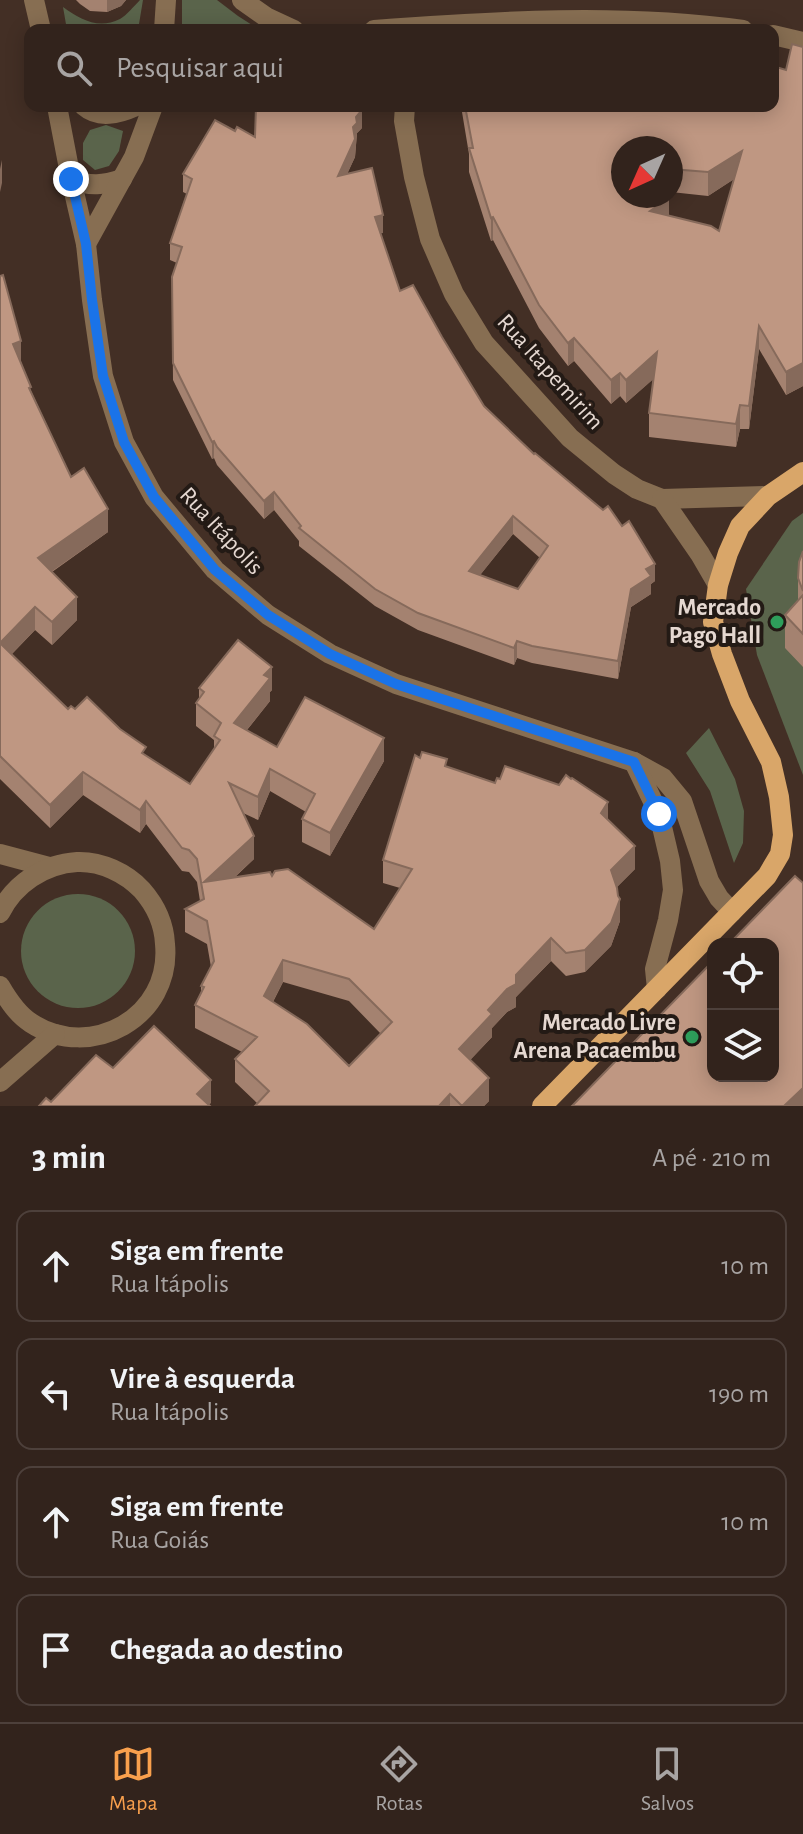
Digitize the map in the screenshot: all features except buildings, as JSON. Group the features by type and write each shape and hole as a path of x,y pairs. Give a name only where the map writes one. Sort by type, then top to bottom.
{"main road":[{"path":"542,1106 767,876 780,854 783,835 771,762 740,701 713,622 718,585 740,526 768,496 803,472"}],"street":[{"path":"34,0 40,24"},
{"path":"164,24 166,0"},
{"path":"242,0 281,24"},
{"path":"496,24 627,19 700,24"},
{"path":"779,36 803,42"},
{"name":"Rua Itápolis","path":"58,112 86,244 103,376 124,442 154,497 215,570 268,615 330,654 396,684 634,762 663,778 682,801 709,881 732,912"},
{"path":"93,112 103,115 120,112"},
{"path":"86,244 134,157 151,112"},
{"name":"Rua Itapemirim","path":"405,112 414,177 430,239 454,294 484,343 570,438 614,474 637,489 662,499 768,496"},
{"path":"71,179 93,185 105,185 122,179"},
{"name":"Rua Itapemirim","path":"662,499 718,585"},
{"path":"634,762 659,814 673,890 655,969 657,989"},
{"path":"0,854 49,867"},
{"path":"0,913 25,880 49,867 78,862 107,867 133,881 152,902 164,929 166,957 160,985 144,1010 125,1025 103,1035 79,1038 55,1034 30,1022 10,1004 0,986"},
{"path":"0,1082 55,1034"}],"green space":[{"path":"143,0 139,24 66,24 63,7 97,23 112,22"},
{"path":"182,0 217,0 251,24 182,24"},
{"path":"106,125 123,131 119,151 109,166 95,170 83,160 83,143 90,130"},
{"name":"Mercado Pago Hall","path":"803,513 803,775 757,655 746,589 792,521"},
{"path":"709,728 735,779 744,811 743,843 734,863 710,791 686,753"},
{"path":"78,894 100,898 119,910 131,929 135,951 131,973 119,992 100,1004 78,1008 56,1004 37,992 25,973 21,951 25,929 37,910 56,898"}],"place":[{"name":"Mercado Pago Hall","path":"777,622"},
{"name":"Mercado Livre Arena Pacaembu","path":"692,1037"}],"route":[{"path":"71,179 86,244 103,376 124,442 154,497 215,570 268,615 330,654 396,684 634,762 659,814"}]}
